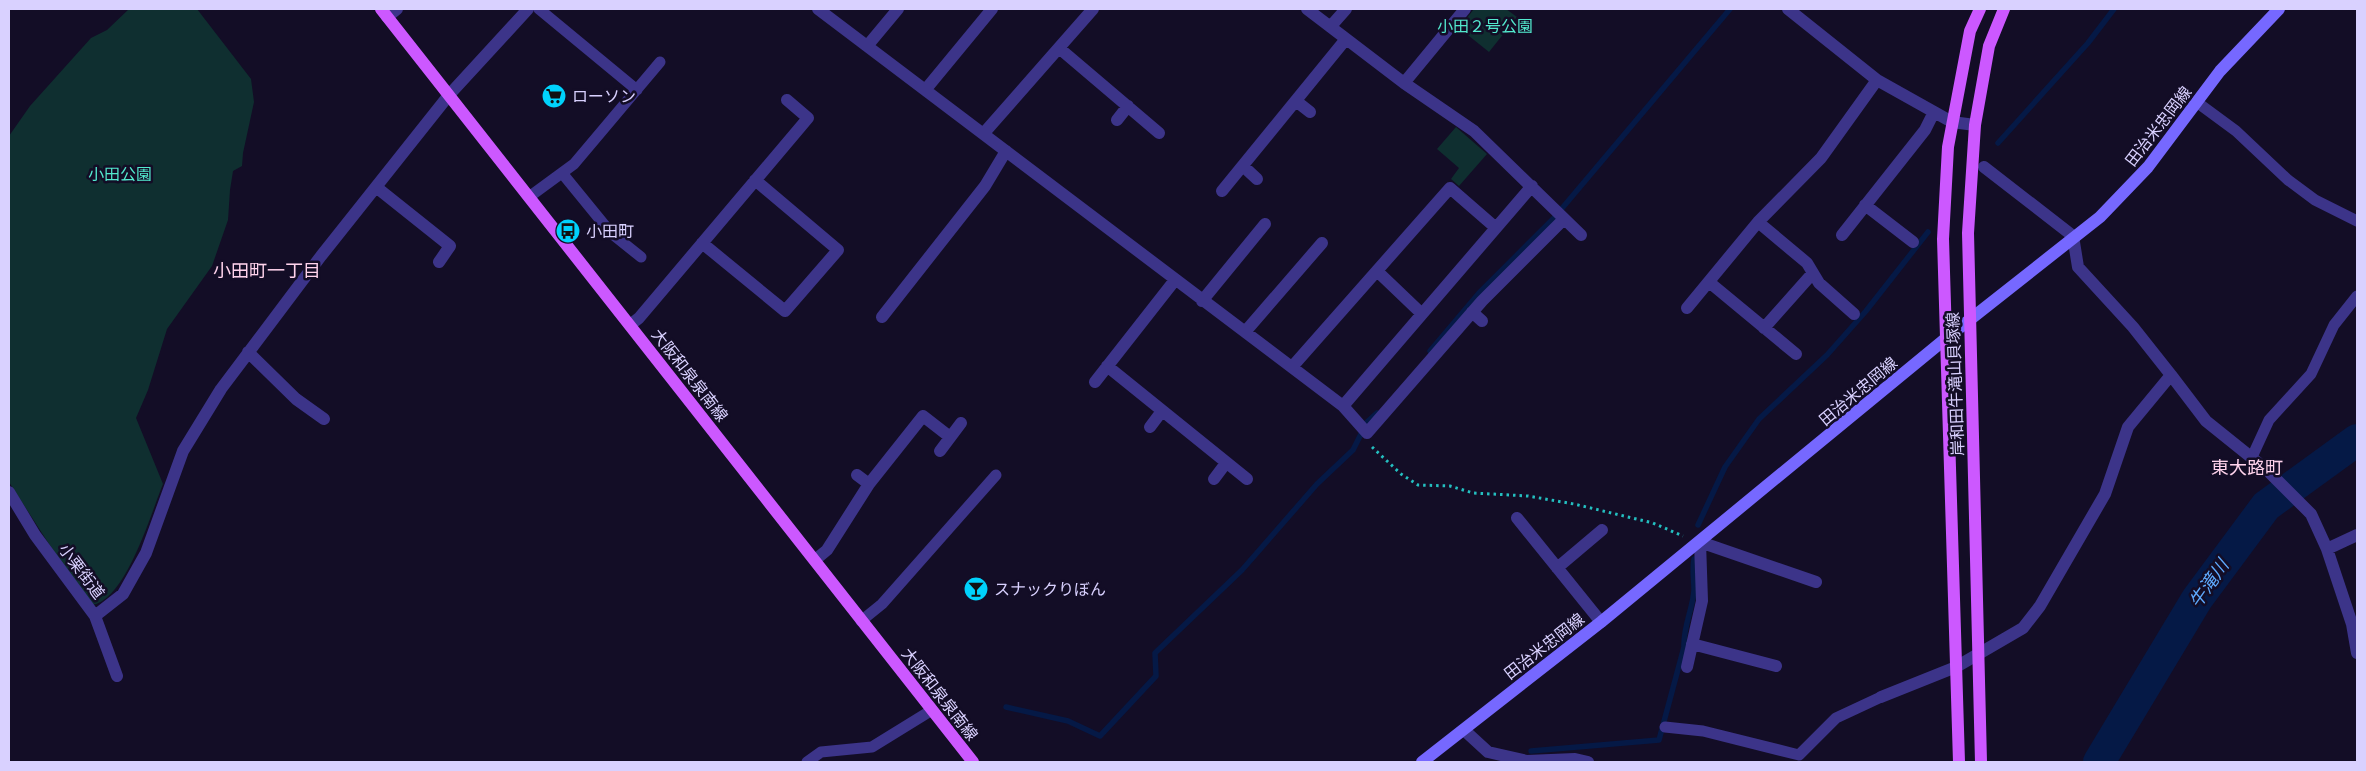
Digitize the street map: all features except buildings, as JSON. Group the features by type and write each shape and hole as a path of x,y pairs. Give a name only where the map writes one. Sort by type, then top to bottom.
{"main road":[{"name":"岸和田牛滝山貝塚線","path":"1960,762 1942,239 1948,147 1952,122 1970,31 1980,9"},
{"name":"岸和田牛滝山貝塚線","path":"1981,762 1968,234 1975,125 1989,46 2004,9"},
{"name":"田治米忠岡線","path":"1422,762 1601,622 2073,236 2100,218 2148,167 2220,72 2279,9"},
{"name":"大阪和泉泉南線","path":"388,12 529,197 973,762"}],"street":[{"path":"95,616 123,594 146,553 183,451 221,388 376,187 450,95 528,9"},
{"path":"868,45 898,9"},
{"path":"926,89 992,9"},
{"path":"984,134 1092,9"},
{"path":"1307,9 1404,83 1474,131 1581,235"},
{"path":"1331,26 1346,9"},
{"path":"1404,83 1465,9"},
{"path":"1788,9 1877,80 1952,122 1975,125"},
{"path":"821,10 1202,302 1343,406 1364,430 1560,214"},
{"path":"1222,191 1346,39"},
{"path":"1059,48 1159,133"},
{"path":"1687,308 1758,222 1821,158 1877,80"},
{"path":"630,325 808,118 787,100"},
{"path":"1296,101 1310,112"},
{"path":"1116,120 1128,106"},
{"path":"1842,235 1925,130 1934,112"},
{"path":"882,317 985,186 1006,151"},
{"path":"1243,166 1257,179"},
{"path":"1984,167 2073,236 2078,268 2133,327 2206,421 2267,470 2311,514 2327,549 2352,624 2357,653"},
{"path":"702,243 785,311 838,250 755,180"},
{"path":"1343,406 1532,186"},
{"path":"376,187 450,246 439,262"},
{"path":"1292,367 1450,188 1496,228"},
{"path":"1865,205 1913,242"},
{"path":"1758,222 1807,263 1819,283 1854,314"},
{"path":"1202,302 1265,224"},
{"path":"1245,332 1322,242"},
{"path":"1376,271 1422,314"},
{"path":"1764,328 1812,274"},
{"path":"1095,382 1175,280"},
{"path":"1709,282 1796,354"},
{"path":"1472,312 1482,321"},
{"path":"248,352 296,399 324,419"},
{"path":"1107,366 1247,479"},
{"path":"1881,697 1956,667 2022,628 2040,606 2105,494 2128,427 2171,375"},
{"path":"1150,427 1162,411"},
{"path":"814,560 827,550 869,484 923,416 950,437"},
{"path":"940,451 961,423"},
{"path":"1214,479 1226,463"},
{"path":"856,476 869,484"},
{"name":"小栗街道","path":"9,492 35,535 95,616 117,676"},
{"path":"1517,518 1601,622"},
{"path":"1557,568 1602,530"},
{"path":"2327,549 2357,535"},
{"path":"1687,666 1702,601 1700,542 1816,582"},
{"path":"1692,644 1776,666"},
{"path":"1464,730 1488,752 1527,761 1575,759 1588,762"}],"lane":[{"path":"540,9 636,90"},
{"path":"529,197 574,164 660,62"},
{"path":"2198,102 2236,131 2288,180 2315,200 2357,221"},
{"path":"562,173 611,232 641,258"},
{"path":"2252,457 2269,420 2311,374 2334,325 2357,296"},
{"path":"861,621 882,604 996,475"},
{"path":"1665,727 1703,731 1799,755 1836,718 1881,697"},
{"path":"808,762 821,752 872,747 932,710"}],"path":[{"path":"1364,430 1373,449 1401,474 1418,485 1450,486 1473,493 1528,496 1574,504 1653,523 1700,542"}],"green space":[{"name":"小田公園","path":"129,9 197,9 251,79 254,102 242,166 233,171 228,220 212,266 167,329 148,390 136,418 163,484 136,554 126,572 116,588 104,600 92,605 51,547 9,482 9,136 30,106 91,38 107,30"},
{"name":"小田２号公園","path":"1474,9 1506,9 1517,17 1489,52 1459,28"},
{"path":"1456,127 1487,154 1459,186 1451,179 1459,168 1437,149"}],"waterway":[{"path":"1430,351 1479,293 1553,219 1730,9"},
{"path":"1998,143 2088,43 2114,9"},
{"path":"1698,525 1725,467 1759,419 1827,355 1866,311 1928,232"},
{"path":"1006,707 1068,721 1100,736 1156,676 1155,653 1242,570 1317,484 1353,450 1367,422 1377,413"},
{"name":"牛滝川","path":"2099,762 2197,599 2266,506 2357,440"},
{"path":"1531,751 1659,740 1684,647 1685,632 1694,590 1694,559"}],"place":[{"name":"ローソン","path":"554,96"},
{"name":"小田町","path":"568,231"},
{"name":"スナックりぼん","path":"976,589"}],"district":[{"name":"小田町一丁目","path":"267,271"},
{"name":"東大路町","path":"2247,468"}]}
